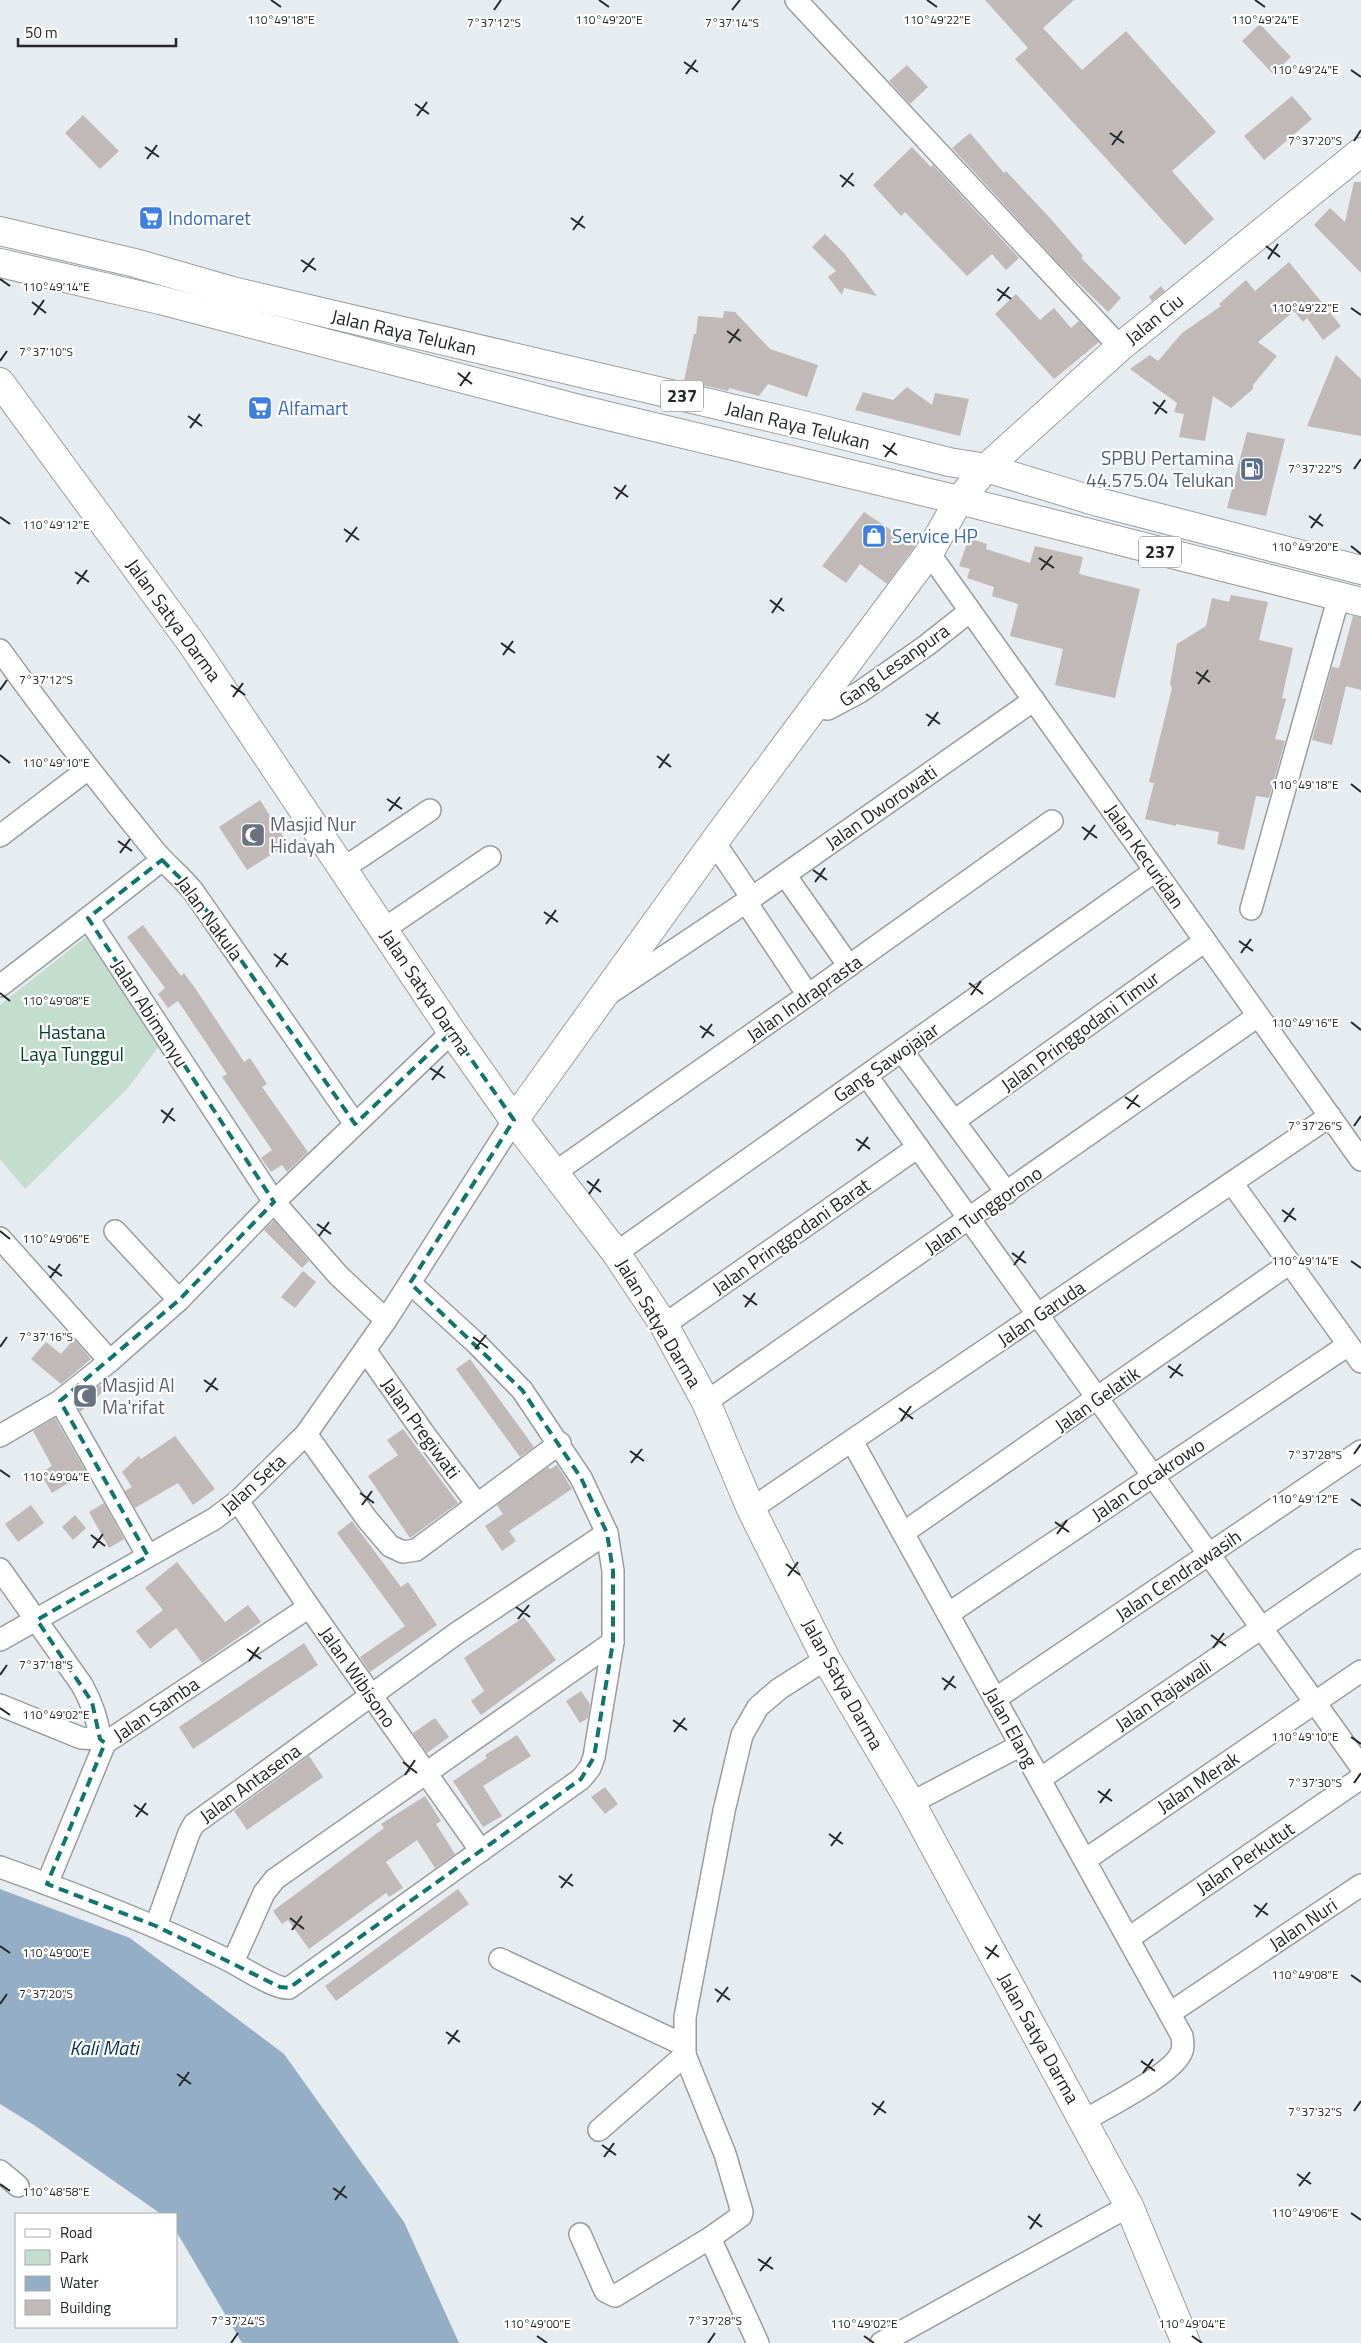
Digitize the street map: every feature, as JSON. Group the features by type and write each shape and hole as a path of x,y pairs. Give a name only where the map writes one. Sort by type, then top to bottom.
{"main road":[{"name":"Jalan Ciu","path":"514,1120 714,842 929,553 959,500 986,468 1120,347 1361,152"},
{"name":"Jalan Raya Telukan","path":"0,231 134,264 232,291 807,426 949,462 986,468 1098,502 1361,570"},
{"name":"Jalan Raya Telukan","path":"0,263 160,300 578,409 959,500 1350,599"},
{"name":"Jalan Satya Darma","path":"0,382 192,644 344,868 452,1032 514,1120 616,1253 664,1325 706,1402 751,1509 826,1659 910,1803 1129,2206 1180,2340"}],"street":[{"path":"796,0 1120,347"},
{"name":"Jalan Kecuridan","path":"929,553 1361,1160"},
{"path":"1251,909 1350,599"},
{"name":"Gang Lesanpura","path":"814,707 828,709 860,692 927,645 970,611"},
{"name":"Jalan Nakula","path":"0,650 7,675 88,769 162,860 183,878 193,891 355,1124"},
{"name":"Jalan Dworowati","path":"604,997 749,900 1034,700"},
{"path":"0,836 88,769"},
{"path":"344,868 430,810"},
{"name":"Jalan Indraprasta","path":"554,1173 1052,821"},
{"path":"714,842 808,995"},
{"path":"384,929 490,857"},
{"path":"0,986 162,860"},
{"name":"Gang Sawojajar","path":"616,1253 1155,872"},
{"path":"785,875 849,966"},
{"name":"Jalan Abimanyu","path":"88,918 274,1202 338,1275 386,1320"},
{"name":"Jalan Pringgodani Timur","path":"954,1120 1205,941"},
{"name":"Jalan Tunggorono","path":"706,1402 969,1220 1258,1016"},
{"path":"0,1436 60,1401 179,1300 274,1202 452,1032"},
{"path":"902,1051 1007,1193"},
{"path":"867,1076 1361,1767"},
{"name":"Jalan Garuda","path":"751,1509 1330,1116"},
{"name":"Jalan Seta","path":"0,1640 214,1518 238,1502 306,1434 386,1320 514,1120"},
{"name":"Jalan Pringgodani Barat","path":"664,1325 918,1147"},
{"path":"1232,1183 1361,1362"},
{"path":"115,1231 179,1300"},
{"path":"0,1238 110,1360"},
{"name":"Jalan Gelatik","path":"903,1534 1290,1263"},
{"path":"0,1867 156,1926 233,1962 280,1987 289,1988 581,1779 590,1768 594,1757 612,1642 613,1571 607,1533 586,1486 560,1443 522,1390 477,1344 410,1283"},
{"name":"Jalan Cocakrowo","path":"948,1614 1348,1345"},
{"name":"Jalan Pregiwati","path":"365,1350 477,1504"},
{"path":"60,1401 148,1556"},
{"path":"306,1434 367,1519 390,1546 403,1552 416,1550 560,1443"},
{"name":"Jalan Elang","path":"852,1441 1182,2036 1184,2046 1175,2062 1158,2076 1084,2121"},
{"name":"Jalan Cendrawasih","path":"995,1699 1361,1451"},
{"name":"Jalan Wibisono","path":"238,1502 370,1696 481,1851"},
{"name":"Jalan Antasena","path":"156,1926 189,1833 194,1824 457,1634 607,1533"},
{"name":"Jalan Rajawali","path":"1040,1779 1361,1560"},
{"path":"0,1569 92,1702 103,1741 81,1738 0,1705"},
{"name":"Jalan Samba","path":"47,1884 103,1741 309,1607"},
{"path":"233,1962 268,1886 612,1642"},
{"path":"580,2234 605,2290 615,2296 710,2238 741,2216 742,2212 724,2154 684,2050 685,2017 724,1811 742,1735 758,1707 780,1689 826,1659"},
{"name":"Jalan Merak","path":"1085,1860 1361,1671"},
{"path":"910,1803 1021,1745"},
{"name":"Jalan Perkutut","path":"1129,1938 1361,1778"},
{"name":"Jalan Nuri","path":"1170,2012 1361,1885"},
{"path":"500,1960 684,2050"},
{"path":"599,2130 684,2050"},
{"path":"0,2171 18,2186"},
{"path":"881,2343 1129,2206"},
{"path":"710,2238 758,2343"}],"highlighted area":[{"path":"162,860 193,891 355,1124 452,1032 514,1120 410,1283 522,1390 581,1478 607,1533 613,1571 613,1642 594,1757 581,1779 289,1988 280,1987 156,1926 47,1884 105,1743 100,1739 92,1702 37,1620 148,1556 60,1401 179,1300 274,1202 88,918"}],"green space":[{"name":"Hastana Laya Tunggul","path":"87,936 159,1046 128,1088 25,1189 0,1159 0,1005"}],"water":[{"name":"Kali Mati","path":"0,1889 130,1938 284,2054 404,2222 459,2343 242,2343 178,2234 178,2213 160,2213 34,2125 0,2104"}],"building":[{"path":"985,0 1074,0 1043,28 1082,70 1126,31 1216,132 1172,171 1214,219 1185,245 1015,59 1028,48"},
{"path":"1260,24 1291,57 1273,74 1242,41"},
{"path":"907,65 928,87 910,104 889,81"},
{"path":"1292,96 1312,119 1264,160 1244,136"},
{"path":"83,115 119,151 100,169 65,133"},
{"path":"970,133 1004,173 1006,171 1050,218 1083,256 1081,258 1121,298 1108,312 1060,265 952,148"},
{"path":"912,147 931,167 933,165 1019,258 1006,270 992,254 967,276 905,212 901,216 873,185"},
{"path":"1354,182 1361,182 1361,273 1314,225 1330,208 1345,222"},
{"path":"825,234 844,253 877,296 844,288 842,295 828,277 836,271 812,247"},
{"path":"1289,262 1341,326 1323,340 1307,318 1303,322 1294,311 1258,342 1277,356 1253,385 1253,389 1231,408 1213,396 1205,441 1179,437 1184,414 1174,412 1177,403 1130,369 1150,355 1158,361 1182,333 1221,306 1219,304 1246,280 1255,291"},
{"path":"1161,286 1165,291 1152,301 1149,297"},
{"path":"1016,294 1040,320 1054,308 1071,328 1079,321 1099,342 1054,379 995,314"},
{"path":"724,311 735,312 770,349 818,365 807,397 768,384 759,396 729,388 728,391 684,381 694,334 696,334 698,316 723,318"},
{"path":"1336,355 1361,379 1361,436 1307,426"},
{"path":"907,387 932,405 935,393 969,399 960,436 855,410 863,392 893,400"},
{"path":"1247,432 1285,439 1266,516 1227,508"},
{"path":"864,512 915,546 887,584 860,564 846,583 822,566"},
{"path":"969,538 987,544 986,549 1030,563 1035,546 1083,557 1079,574 1140,589 1115,698 1055,685 1063,649 1010,636 1018,604 992,596 994,587 967,578 970,569 959,566"},
{"path":"1231,595 1268,602 1259,640 1293,648 1282,698 1286,699 1275,739 1285,741 1269,798 1256,796 1244,850 1217,844 1219,832 1176,824 1176,826 1145,819 1154,783 1149,782 1172,688 1170,684 1177,644 1206,626 1212,598 1229,602"},
{"path":"1353,616 1361,617 1361,690 1346,686 1332,745 1312,740 1332,667 1339,668"},
{"name":"Masjid Nur Hidayah","path":"260,800 288,844 247,870 219,827"},
{"path":"143,925 181,976 184,973 244,1062 250,1058 267,1084 262,1087 308,1152 287,1172 282,1165 271,1172 261,1158 272,1150 222,1077 227,1074 178,1001 168,1008 158,994 165,988 127,937"},
{"path":"274,1220 309,1261 302,1268 264,1230"},
{"path":"303,1271 316,1282 295,1308 281,1297"},
{"path":"74,1339 91,1359 61,1384 31,1359 46,1342 61,1354"},
{"path":"470,1359 534,1447 520,1457 456,1369"},
{"path":"100,1385 105,1390 80,1412 76,1404"},
{"path":"55,1418 86,1472 52,1493 40,1473 52,1466 33,1431"},
{"path":"403,1429 458,1503 410,1538 368,1476 398,1455 387,1440"},
{"path":"175,1436 215,1489 193,1505 178,1483 135,1508 125,1491 132,1487 122,1472 139,1456 141,1459"},
{"path":"557,1465 572,1489 509,1531 516,1541 502,1551 485,1526 503,1514 497,1505 548,1467 550,1469"},
{"path":"104,1503 124,1539 109,1548 89,1512"},
{"path":"31,1505 44,1523 18,1542 5,1524"},
{"path":"75,1515 86,1528 73,1540 62,1527"},
{"path":"352,1521 401,1587 408,1582 437,1625 370,1672 360,1657 405,1626 337,1533"},
{"path":"177,1562 225,1622 248,1605 261,1622 202,1663 176,1628 150,1649 136,1631 163,1610 145,1588"},
{"path":"524,1617 556,1660 481,1715 471,1701 484,1691 464,1658"},
{"path":"304,1643 318,1665 193,1749 179,1727"},
{"path":"581,1691 590,1704 588,1718 580,1723 566,1701"},
{"path":"435,1718 449,1737 427,1753 413,1733"},
{"path":"517,1735 531,1756 483,1786 502,1816 483,1827 453,1781 487,1758 485,1755"},
{"path":"309,1756 323,1777 247,1830 234,1811"},
{"path":"605,1787 618,1804 605,1814 591,1797"},
{"path":"425,1796 441,1821 436,1824 455,1854 435,1868 417,1840 386,1862 403,1888 389,1897 386,1893 309,1949 288,1920 282,1924 273,1911 384,1828 381,1824"},
{"path":"458,1889 469,1904 336,2001 325,1986"}],"place":[{"name":"Indomaret","path":"151,218"},
{"name":"Alfamart","path":"260,408"},
{"name":"SPBU Pertamina 44.575.04 Telukan","path":"1252,469"},
{"name":"Service HP","path":"874,536"},
{"name":"Masjid Nur Hidayah","path":"253,835"},
{"name":"Masjid Al Ma'rifat","path":"85,1396"}]}
